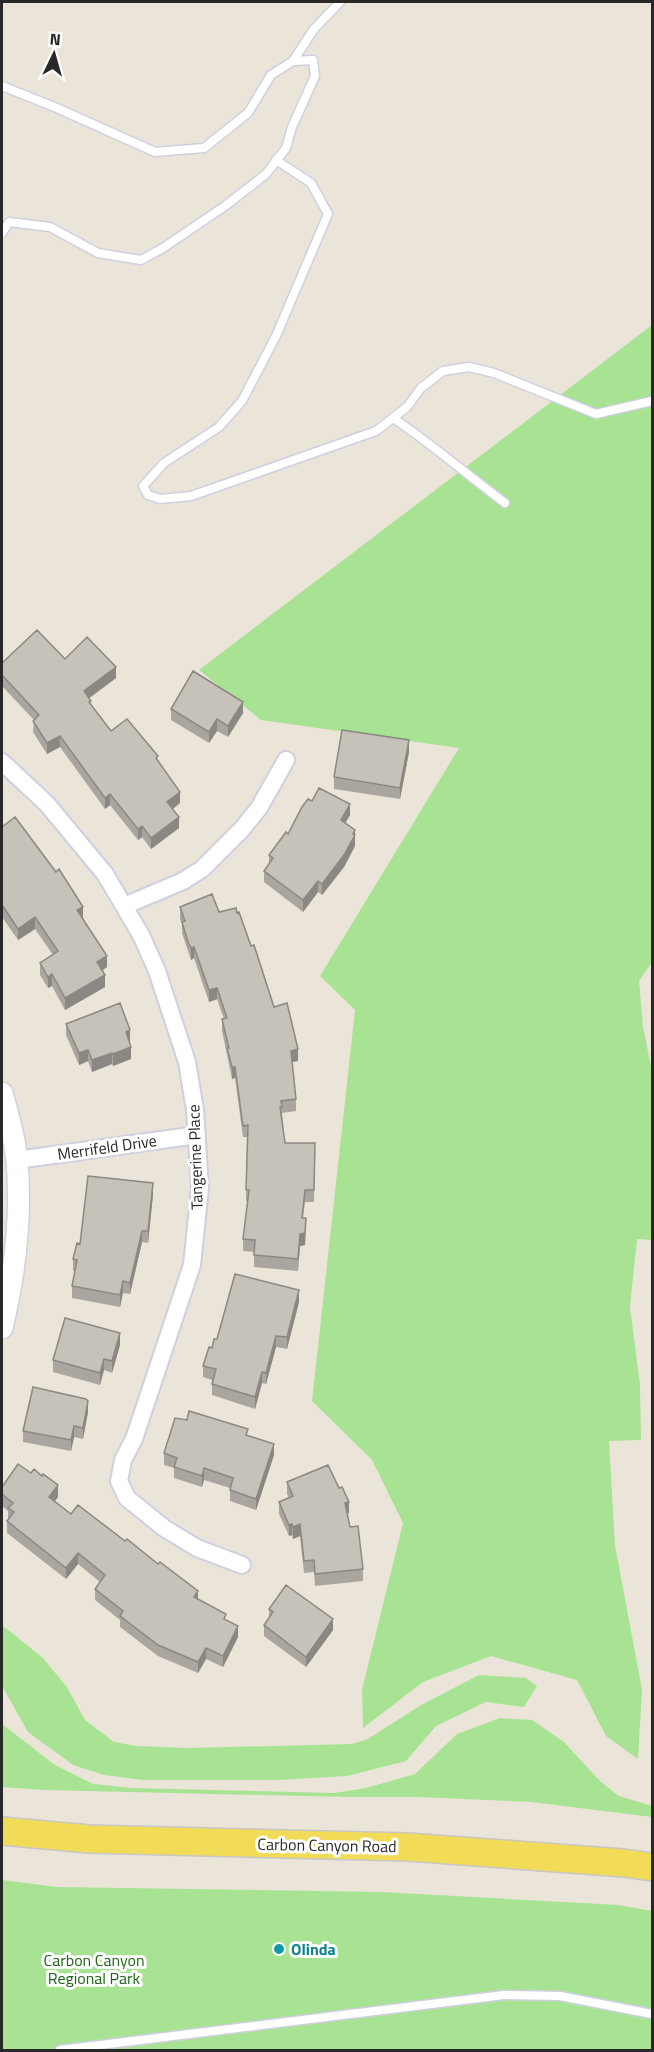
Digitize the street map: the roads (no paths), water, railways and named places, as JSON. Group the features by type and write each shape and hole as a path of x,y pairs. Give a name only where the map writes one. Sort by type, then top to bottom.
{"main road":[{"name":"Carbon Canyon Road","path":"2,1831 89,1839 408,1847 652,1867"}],"street":[{"path":"124,906 183,881 202,869 242,829 259,808 286,760"},
{"name":"Tangerine Place","path":"2,762 47,804 105,874 149,953 176,1023 187,1062 197,1135 200,1188 192,1265 134,1438 123,1460 119,1481 127,1498 164,1528 197,1548 242,1565"},
{"path":"2,1093 17,1160 18,1242 2,1328"},
{"name":"Merrifeld Drive","path":"17,1160 197,1135"}],"lane":[{"path":"2,86 155,152 204,148 248,113 271,75 293,61 314,29 340,2"},
{"path":"2,233 9,222 50,227 98,254 141,260 163,248 225,206 266,174 286,148 291,127 315,76 313,60 293,61"},
{"path":"276,160 311,183 328,214 276,336 242,401 219,427 164,464 143,486 148,495 160,499 192,496 376,431 407,407 421,388 443,371 469,367 494,373 596,414 652,401"},
{"path":"393,418 505,503"},
{"path":"60,2050 504,1995 560,1996 652,2014"}],"place":[{"name":"Olinda","path":"279,1949"}],"park label":[{"name":"Carbon Canyon Regional Park","path":"94,1969"}]}
